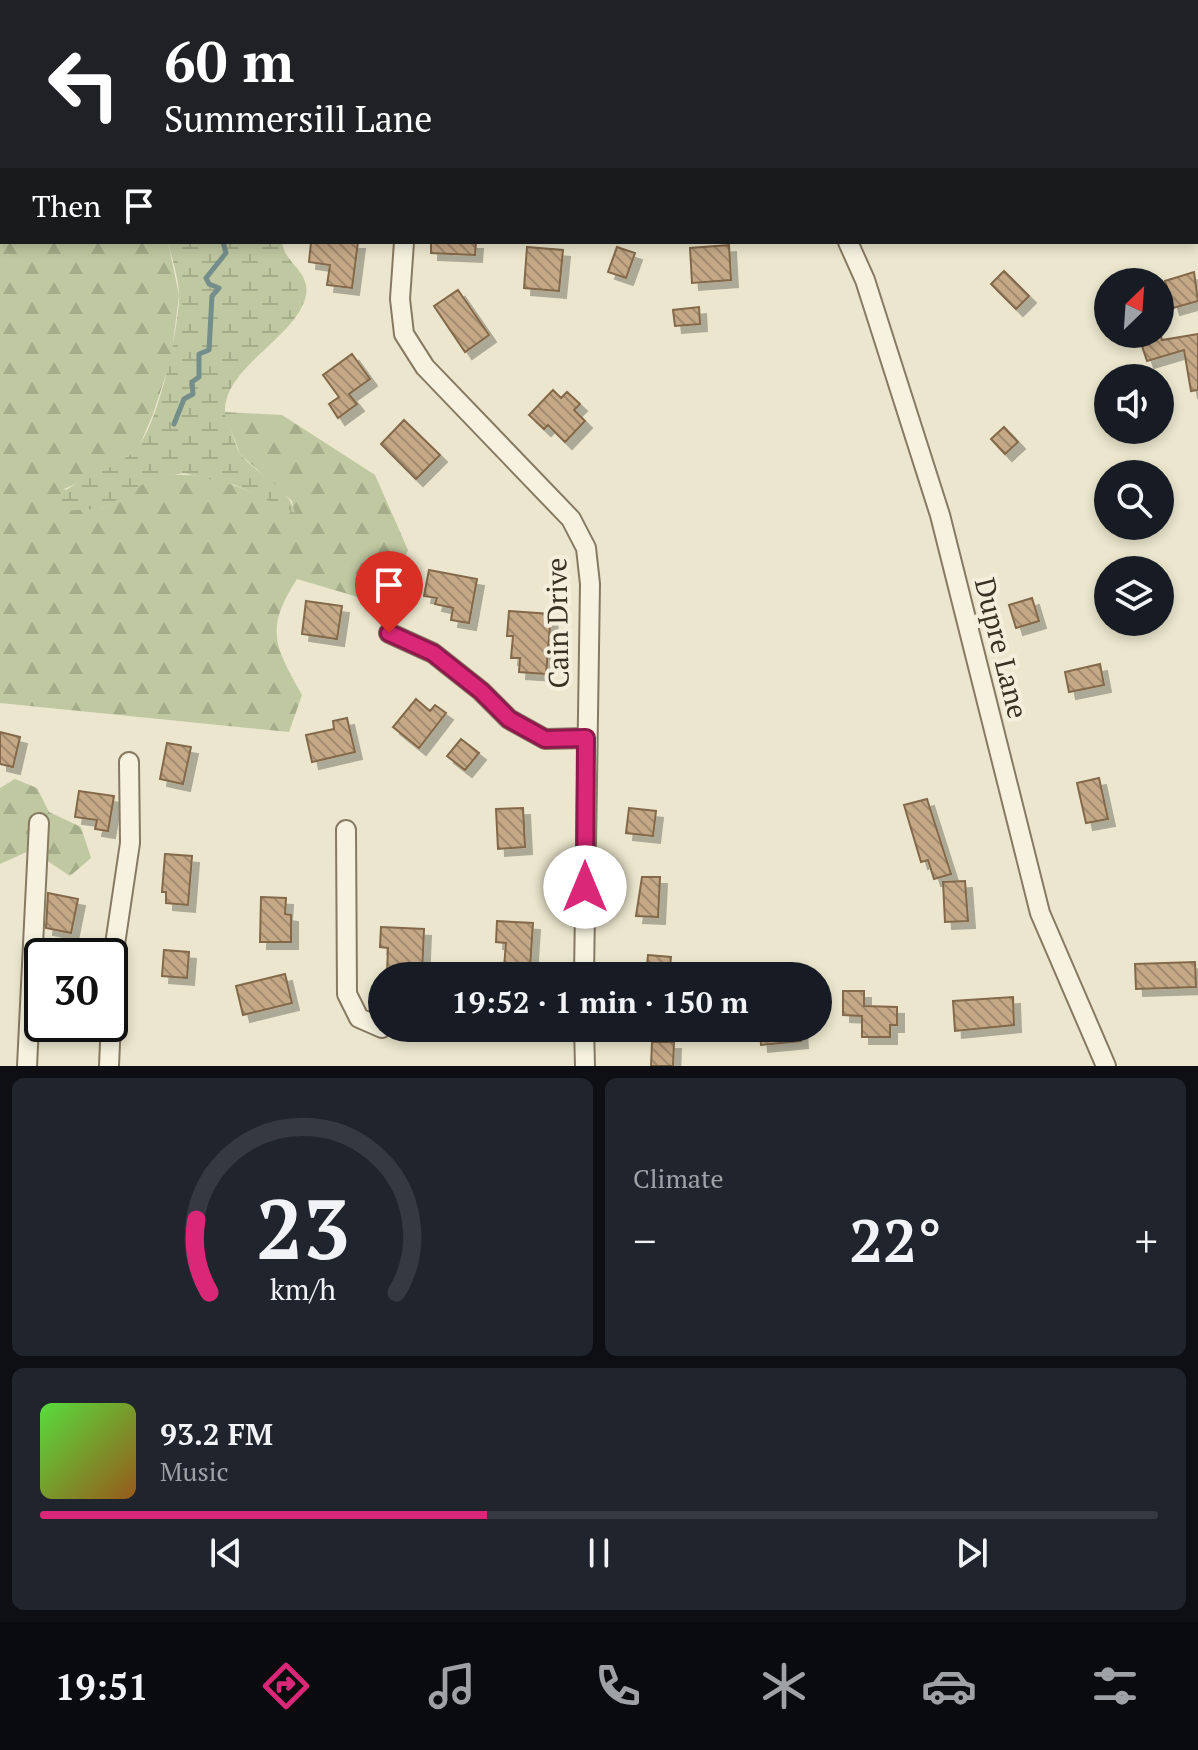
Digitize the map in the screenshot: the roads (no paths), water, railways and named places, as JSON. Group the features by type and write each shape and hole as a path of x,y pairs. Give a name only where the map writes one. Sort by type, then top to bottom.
{"street":[{"name":"Cain Drive","path":"404,244 400,299 404,334 425,367 571,519 586,548 590,584 584,962"},
{"name":"Dupre Lane","path":"849,244 865,280 940,515 1040,913 1106,1066"},
{"path":"389,633 433,653 481,691 509,719 545,739 586,738"},
{"path":"109,1066 114,951 130,843 129,762"},
{"path":"27,1066 39,823"},
{"path":"346,830 347,994 359,1018 368,1022"},
{"path":"584,1042 585,1066"}],"waterway":[{"path":"174,424 184,399 193,394 192,382 199,377 199,354 209,350 212,296 219,288 209,284 206,278 226,253 224,244"}]}
